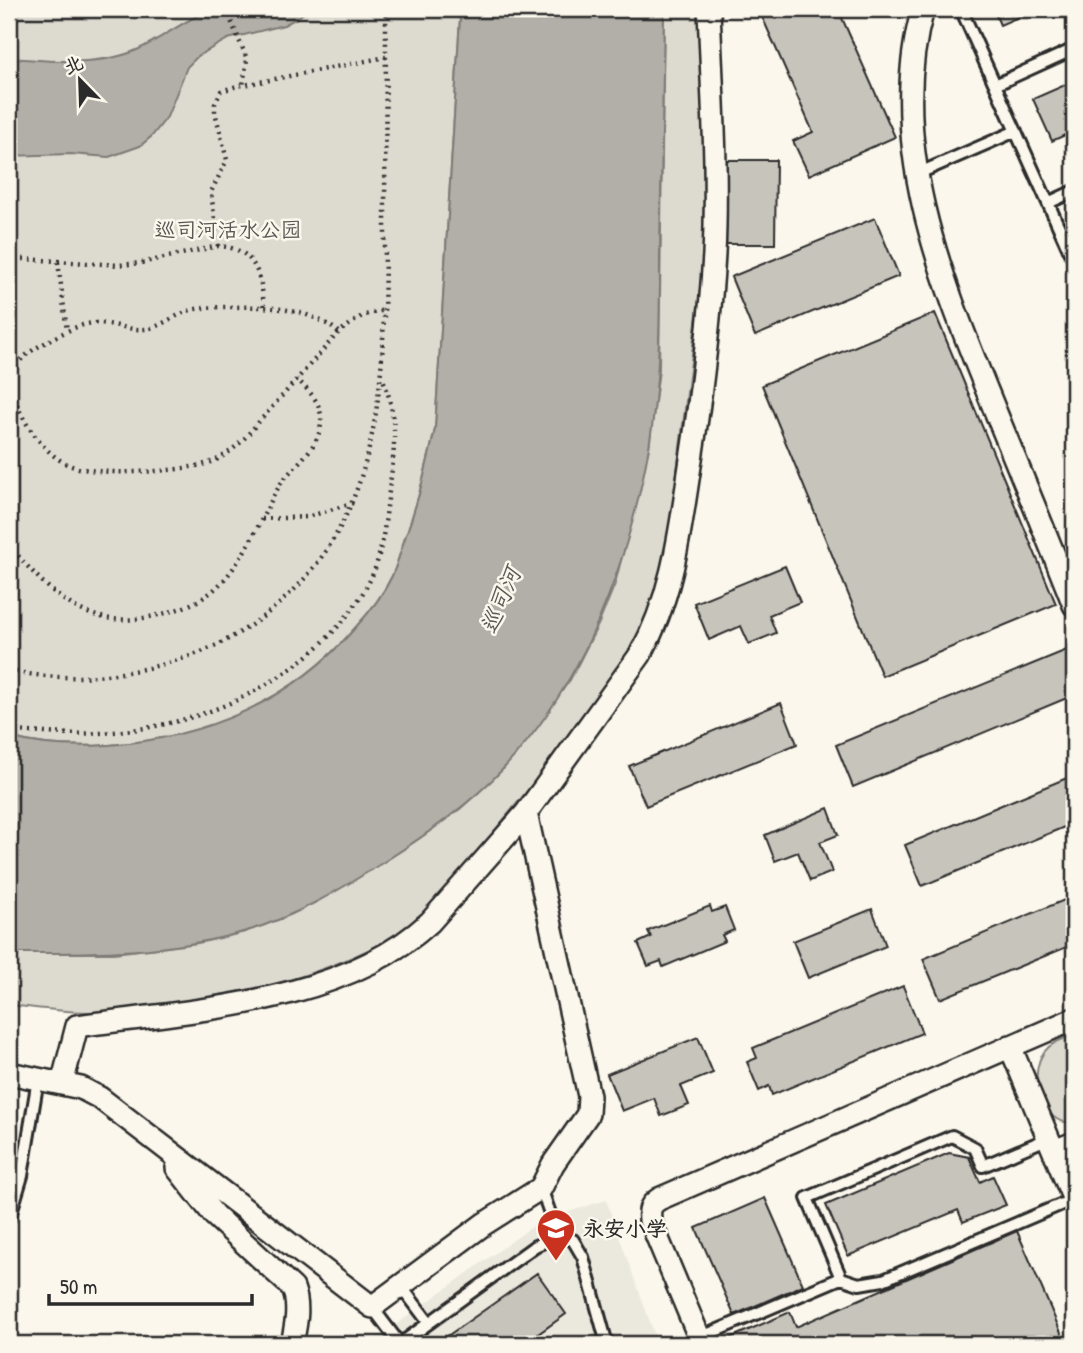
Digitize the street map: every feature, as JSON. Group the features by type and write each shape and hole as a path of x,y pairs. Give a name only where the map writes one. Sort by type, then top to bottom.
{"street":[{"path":"62,1084 77,1026 230,1004 289,992 357,970 397,949 430,922 526,813 640,655 660,615 678,550 705,363 714,252 715,165 709,9"},
{"path":"923,9 911,98 917,174 931,236 957,317 1074,605"},
{"path":"9,1073 81,1088 100,1098 372,1307 484,1224 541,1188 584,1120 590,1104 526,813"},
{"path":"701,1341 650,1220 651,1204 1074,1019"},
{"path":"1010,1046 1074,1200"},
{"path":"156,1141 214,1215 293,1288 297,1311 292,1344"},
{"path":"1051,1145 1074,1143"}],"lane":[{"path":"961,9 1074,261"},
{"path":"995,85 1074,50"},
{"path":"917,174 1016,131"},
{"path":"1048,203 1074,191"},
{"path":"9,1219 22,1176 38,1079"},
{"path":"841,1278 807,1198 952,1136 975,1148 983,1166 1051,1145"},
{"path":"541,1188 558,1236"},
{"path":"701,1341 841,1278 859,1283 883,1280 1074,1200"},
{"path":"372,1307 400,1344 535,1246 558,1236 573,1240 583,1256 607,1344"},
{"path":"401,1286 429,1323"}],"path":[{"path":"226,9 247,59 243,85"},
{"path":"9,670 49,676 81,677 138,671 197,654 242,633 286,599 305,579 338,534 353,503 370,448 381,375 384,310 386,9"},
{"path":"218,246 211,192 227,160 216,121 215,104 221,91 386,57"},
{"path":"9,258 119,265 218,246 235,248 249,258 260,277 264,306"},
{"path":"58,262 67,331"},
{"path":"339,332 323,320 303,312 264,306 193,310 152,328 128,329 94,323 67,331 35,349 17,365 11,371 11,400 45,449 54,458 69,466 88,471 180,468 205,464 228,454 339,332 362,316 384,310"},
{"path":"9,730 40,733 119,732 195,718 260,689 313,652 354,607 373,573 377,559 386,518 395,433 391,400 381,375"},
{"path":"9,545 32,573 78,610 102,619 126,621 150,618 202,600 219,585 238,561 278,487 318,435 321,425 320,408 311,393 297,379"},
{"path":"262,519 307,517 353,503"}],"shaded area":[{"name":"永安小学","path":"606,1200 658,1344 369,1344 540,1221"}],"green space":[{"name":"巡司河活水公园","path":"9,9 446,9 460,17 435,429 417,500 394,572 380,597 360,622 330,654 303,677 244,712 179,734 144,741 84,746 46,744 9,737"},
{"path":"664,9 700,9 706,157 703,267 665,566 646,622 627,658 563,747 442,895 420,918 393,938 305,975 202,1001 99,1012 9,1005 9,953 114,953 198,943 245,932 292,914 367,872 460,809 504,768 570,680 615,584 649,448 659,370"},
{"path":"1074,1035 1074,1121 1063,1122 1046,1109 1037,1086 1037,1073 1039,1061 1045,1051 1058,1041"}],"water":[{"path":"212,9 309,9 284,25 228,39 198,56 187,67 167,117 140,146 109,157 70,154 9,156 9,58 92,61 124,55"},
{"name":"巡司河","path":"446,9 664,9 659,325 655,398 640,491 616,577 599,618 558,697 533,734 504,768 434,829 336,891 262,926 185,945 127,951 9,953 9,737 59,745 109,745 179,734 244,712 275,696 330,654 370,610 392,576 417,500 435,429 460,18"}],"building":[{"path":"767,9 838,9 895,137 809,175 793,141 813,132 760,12"},
{"path":"993,9 1037,9 1000,25"},
{"path":"1074,81 1074,131 1052,141 1033,99"},
{"path":"727,160 776,160 775,244 726,244"},
{"path":"875,218 899,276 755,336 731,277"},
{"path":"935,313 1056,604 882,676 762,385"},
{"path":"785,566 800,602 769,615 776,633 749,644 741,626 709,640 694,603"},
{"path":"1074,647 1074,695 853,787 836,745"},
{"path":"781,703 797,744 646,806 629,766"},
{"path":"1074,775 1074,823 922,886 905,845"},
{"path":"828,808 838,835 820,842 832,872 810,881 798,852 775,861 765,835"},
{"path":"1074,896 1074,944 940,999 923,959"},
{"path":"710,906 712,912 725,907 734,930 722,935 725,941 663,967 661,961 648,966 638,943 651,937 648,931"},
{"path":"872,909 886,946 808,978 793,941"},
{"path":"903,986 922,1033 772,1095 769,1086 759,1091 747,1062 757,1058 753,1048"},
{"path":"698,1037 713,1073 681,1086 689,1105 661,1116 654,1098 622,1111 607,1074"},
{"path":"949,1153 969,1157 980,1182 993,1176 1006,1205 963,1222 958,1210 848,1256 826,1205"},
{"path":"765,1198 803,1285 734,1315 696,1228"},
{"path":"1017,1231 1066,1344 725,1344 723,1341 790,1312 796,1327"},
{"path":"537,1273 566,1314 527,1342 529,1344 436,1344"}],"waterway":[{"path":"9,42 17,9"}],"place":[{"name":"永安小学","path":"556,1262"}]}
